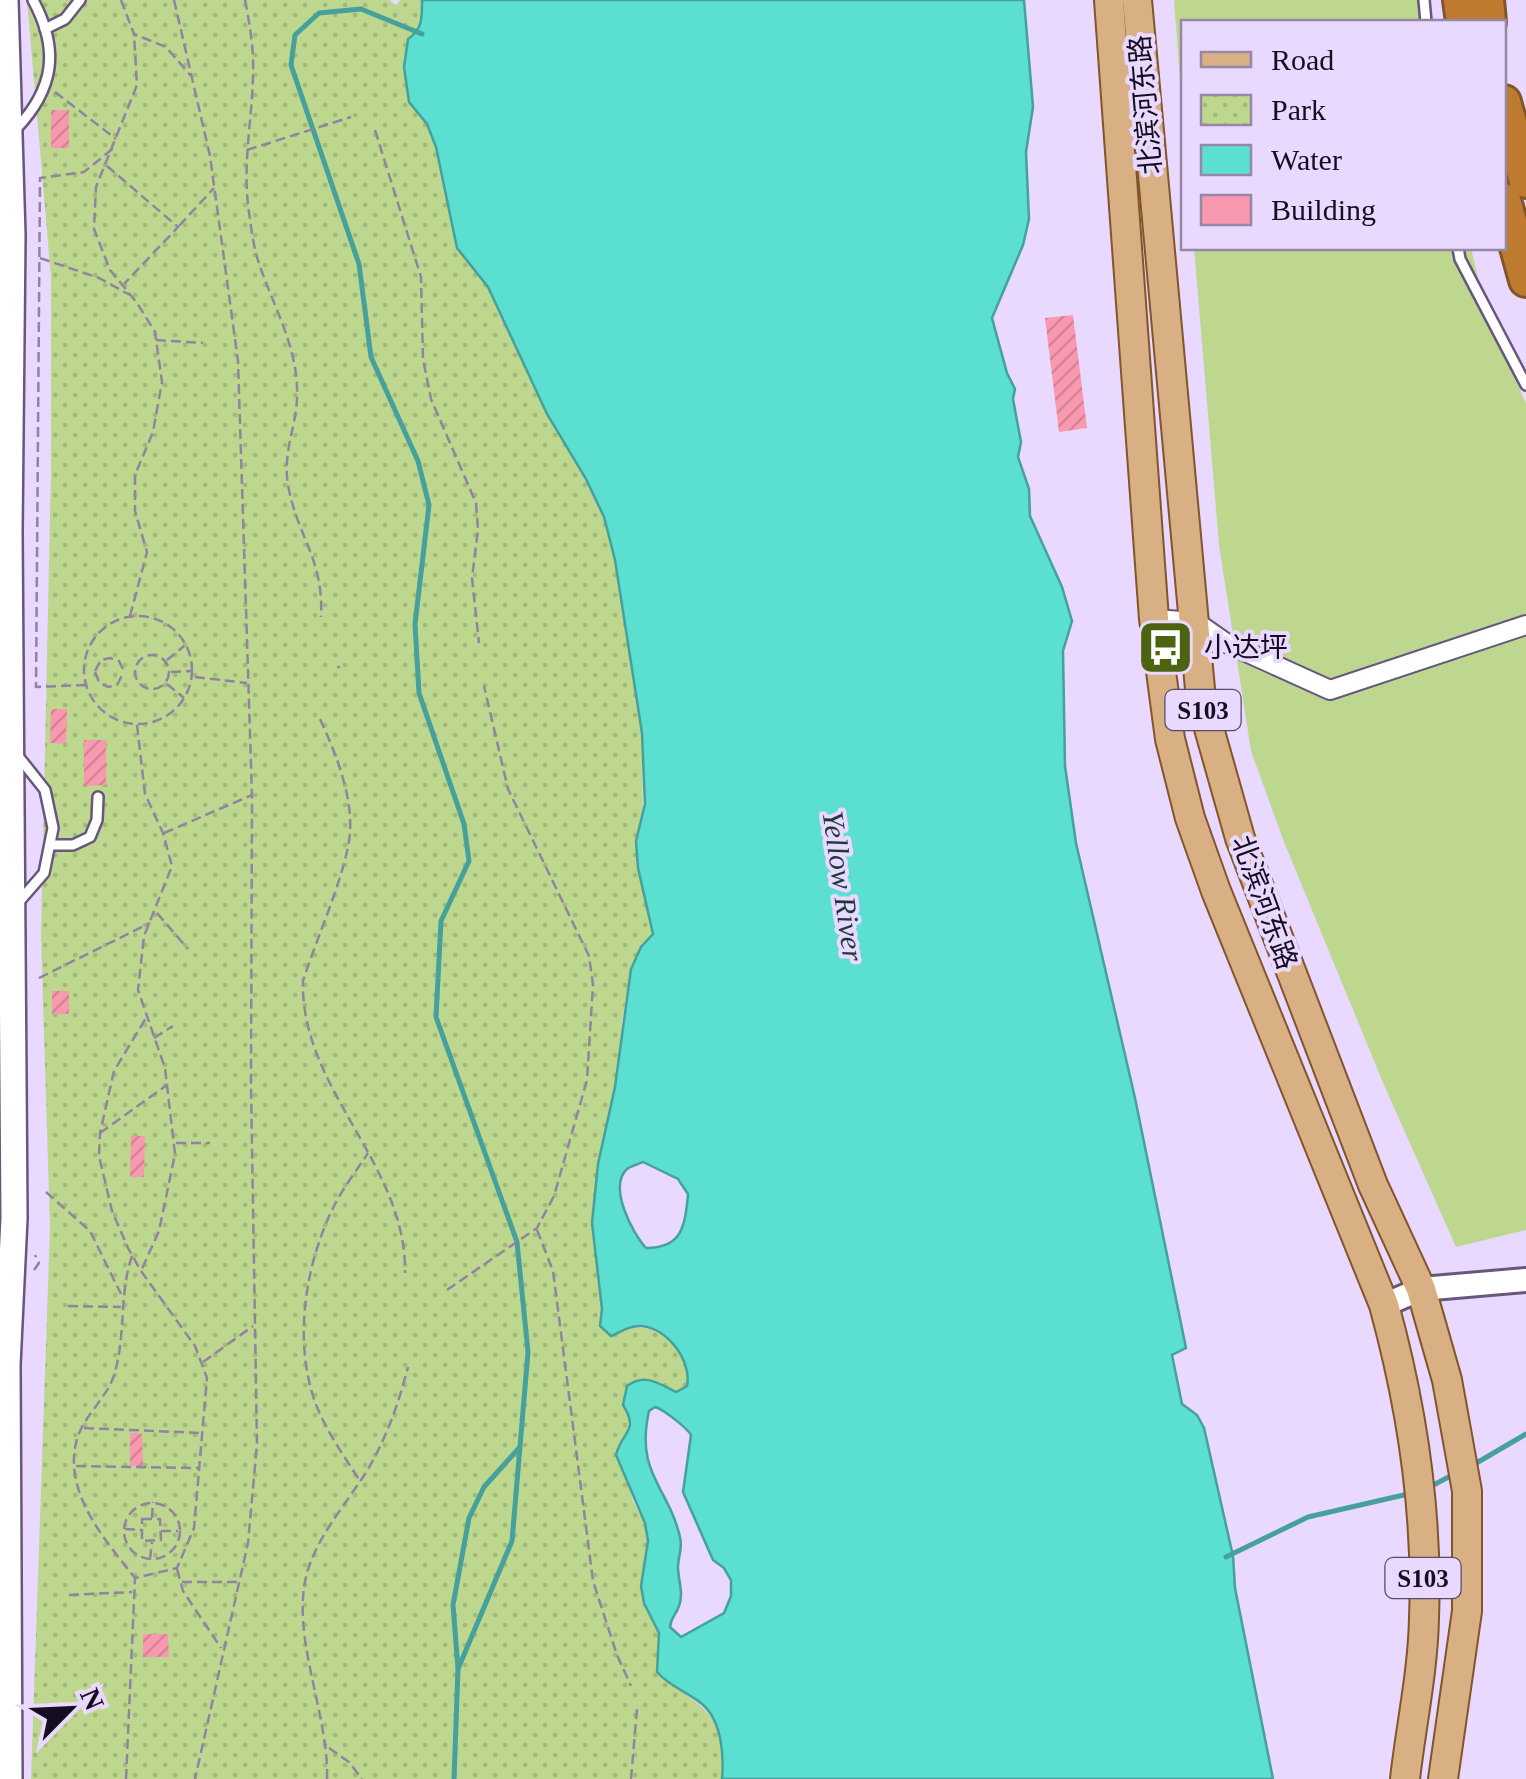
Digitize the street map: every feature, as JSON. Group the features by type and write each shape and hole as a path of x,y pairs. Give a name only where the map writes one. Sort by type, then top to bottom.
{"highway":[{"path":"1506,109 1526,180"},
{"path":"1506,207 1526,280"}],"main road":[{"path":"5,0 10,134 5,532 11,747 14,1218 4,1366 9,1779"},
{"name":"北滨河东路","path":"1109,0 1154,618 1170,739 1202,855 1384,1305 1404,1378 1420,1474 1424,1619 1405,1779"},
{"name":"北滨河东路","path":"1136,0 1196,622 1200,700 1240,838 1373,1185 1422,1289 1447,1380 1467,1491 1468,1611 1443,1779"}],"street":[{"path":"1154,618 1196,622 1226,643 1330,690 1526,626"},
{"path":"1384,1305 1422,1289 1526,1280"}],"lane":[{"path":"10,134 36,108 47,86 50,61 45,29 33,0"},
{"path":"45,29 65,19 80,0"},
{"path":"1458,250 1526,385"},
{"path":"11,747 45,790 53,828 44,874 12,910"},
{"path":"50,845 73,845 90,837 98,820 98,797"}],"path":[{"path":"130,616 147,552 135,511 135,475 153,432 162,382 155,332 110,270 94,229 96,187 137,85 134,34 122,2 131,0"},
{"path":"174,0 214,188 238,361 252,795 257,1444 248,1543 195,1779"},
{"path":"245,0 253,78 247,150 248,207 256,255 291,351 298,389 285,456 288,488 311,546 322,590 321,616"},
{"path":"134,34 166,47 192,78"},
{"path":"47,86 118,140"},
{"path":"247,150 351,117"},
{"path":"376,130 421,278 423,359 431,399 476,503 478,530 472,578 479,643"},
{"path":"86,684 36,687 40,178 84,172 114,147"},
{"path":"106,165 178,227"},
{"path":"123,286 214,188"},
{"path":"39,258 99,278 131,296"},
{"path":"156,340 203,342"},
{"path":"130,616 160,619 187,644 192,674 185,699 156,722 120,722 93,700 86,684 87,650 108,624 130,616"},
{"path":"166,661 187,644"},
{"path":"156,655 166,661 170,672 166,683 156,689 145,688 136,680 137,664 144,656 156,655"},
{"path":"110,658 119,661 124,672 120,682 112,687 99,682 95,672 101,660 110,658"},
{"path":"84,673 95,672"},
{"path":"124,672 135,672"},
{"path":"170,672 248,683"},
{"path":"166,683 185,699"},
{"path":"447,1290 536,1228 554,1196 588,1080 592,985 589,956 508,789 484,686"},
{"path":"320,719 337,758 347,804 349,844 303,981 302,1003 320,1067 369,1152 396,1216 405,1273"},
{"path":"137,725 145,794 172,866 144,936 139,968 138,990 168,1084 174,1143 159,1230 141,1271"},
{"path":"162,833 252,795"},
{"path":"156,912 188,949"},
{"path":"39,978 151,922"},
{"path":"146,1018 114,1071 100,1133 99,1156 112,1211 132,1255 195,1346 207,1378 194,1528 177,1568 180,1582 204,1627 222,1649"},
{"path":"154,1038 173,1026"},
{"path":"100,1133 168,1084"},
{"path":"174,1143 210,1143"},
{"path":"360,1480 334,1440 311,1390 305,1306 314,1260 334,1206 369,1152"},
{"path":"46,1192 90,1232 123,1299"},
{"path":"536,1228 553,1271 592,1581 632,1686"},
{"path":"126,1779 135,1578 88,1513 74,1466 77,1438 114,1377 122,1340 123,1283 132,1255"},
{"path":"68,1306 123,1308"},
{"path":"201,1363 254,1325"},
{"path":"327,1779 328,1748 304,1634 306,1574 327,1531 384,1440 408,1367"},
{"path":"83,1428 202,1432"},
{"path":"74,1466 200,1468"},
{"path":"152,1519 153,1502"},
{"path":"153,1502 171,1510 180,1531 169,1554 150,1559 134,1553 123,1529 136,1507 153,1502"},
{"path":"142,1519 160,1519 160,1540 142,1541 142,1530 142,1519"},
{"path":"123,1529 142,1530"},
{"path":"160,1531 180,1531"},
{"path":"150,1559 152,1540"},
{"path":"135,1578 177,1568"},
{"path":"180,1582 238,1582"},
{"path":"69,1595 134,1592"},
{"path":"631,1779 638,1709"},
{"path":"328,1748 349,1762 362,1779"}],"green space":[{"path":"27,0 389,0 396,5 400,0 422,0 421,22 408,39 404,67 409,102 427,124 436,147 457,248 488,287 547,414 586,479 604,517 615,560 642,734 643,816 653,934 641,947 631,969 622,1021 600,1326 616,1335 629,1329 655,1331 684,1359 687,1386 676,1392 650,1379 633,1407 618,1446 633,1501 645,1523 646,1557 659,1639 675,1688 709,1715 720,1735 722,1779 31,1779 50,1228 41,936 51,277"},
{"path":"1174,0 1420,0 1424,20 1181,20 1181,92"},
{"path":"1194,250 1471,250 1485,308 1526,404 1526,1230 1456,1247 1384,1085 1284,842 1251,751 1219,545"}],"water":[{"name":"Yellow River","path":"422,0 1024,0 1033,107 1026,152 1029,219 1023,245 992,318 1015,389 1013,399 1021,442 1018,457 1029,489 1030,516 1062,587 1072,621 1063,651 1065,766 1076,843 1135,1098 1186,1348 1172,1355 1182,1404 1197,1415 1204,1428 1233,1556 1235,1588 1273,1779 722,1779 722,1749 709,1711 657,1672 659,1633 644,1603 641,1586 648,1541 645,1523 616,1455 630,1427 623,1405 627,1386 646,1380 676,1392 687,1386 688,1376 682,1357 661,1333 638,1326 611,1336 600,1326 602,1309 592,1223 598,1164 615,1087 631,969 641,947 653,934 636,841 645,804 642,733 615,560 604,517 547,414 488,287 457,248 436,147 427,124 409,102 404,67 408,39 422,17","holes":["643,1162 678,1179 688,1194 683,1226 674,1240 658,1247 646,1248 640,1241 621,1198 622,1177 628,1168","655,1407 691,1435 683,1492 713,1560 731,1580 731,1596 724,1613 681,1637 670,1627 680,1601 681,1541 646,1450 649,1411"]}],"building":[{"path":"51,110 69,110 69,148 51,148"},
{"path":"1073,315 1087,428 1059,432 1045,318"},
{"path":"51,709 67,709 66,744 50,743"},
{"path":"84,740 106,740 106,785 84,786"},
{"path":"52,991 69,991 69,1014 52,1014"},
{"path":"131,1136 145,1136 144,1177 130,1177"},
{"path":"130,1433 142,1434 143,1466 130,1466"},
{"path":"143,1634 168,1634 169,1657 143,1657"}],"waterway":[{"path":"422,34 361,9 319,13 295,35 291,65 359,264 371,357 418,461 429,505 415,624 419,693 464,824 469,861 441,921 436,1017 517,1242 528,1352 512,1541 458,1669 454,1779"},
{"path":"1473,1465 1526,1434"},
{"path":"458,1669 453,1605 469,1518 484,1487 519,1448"},
{"path":"1428,1488 1454,1474"},
{"path":"1226,1557 1308,1517 1408,1494"}],"place":[{"name":"小达坪","path":"1165,647"}]}
